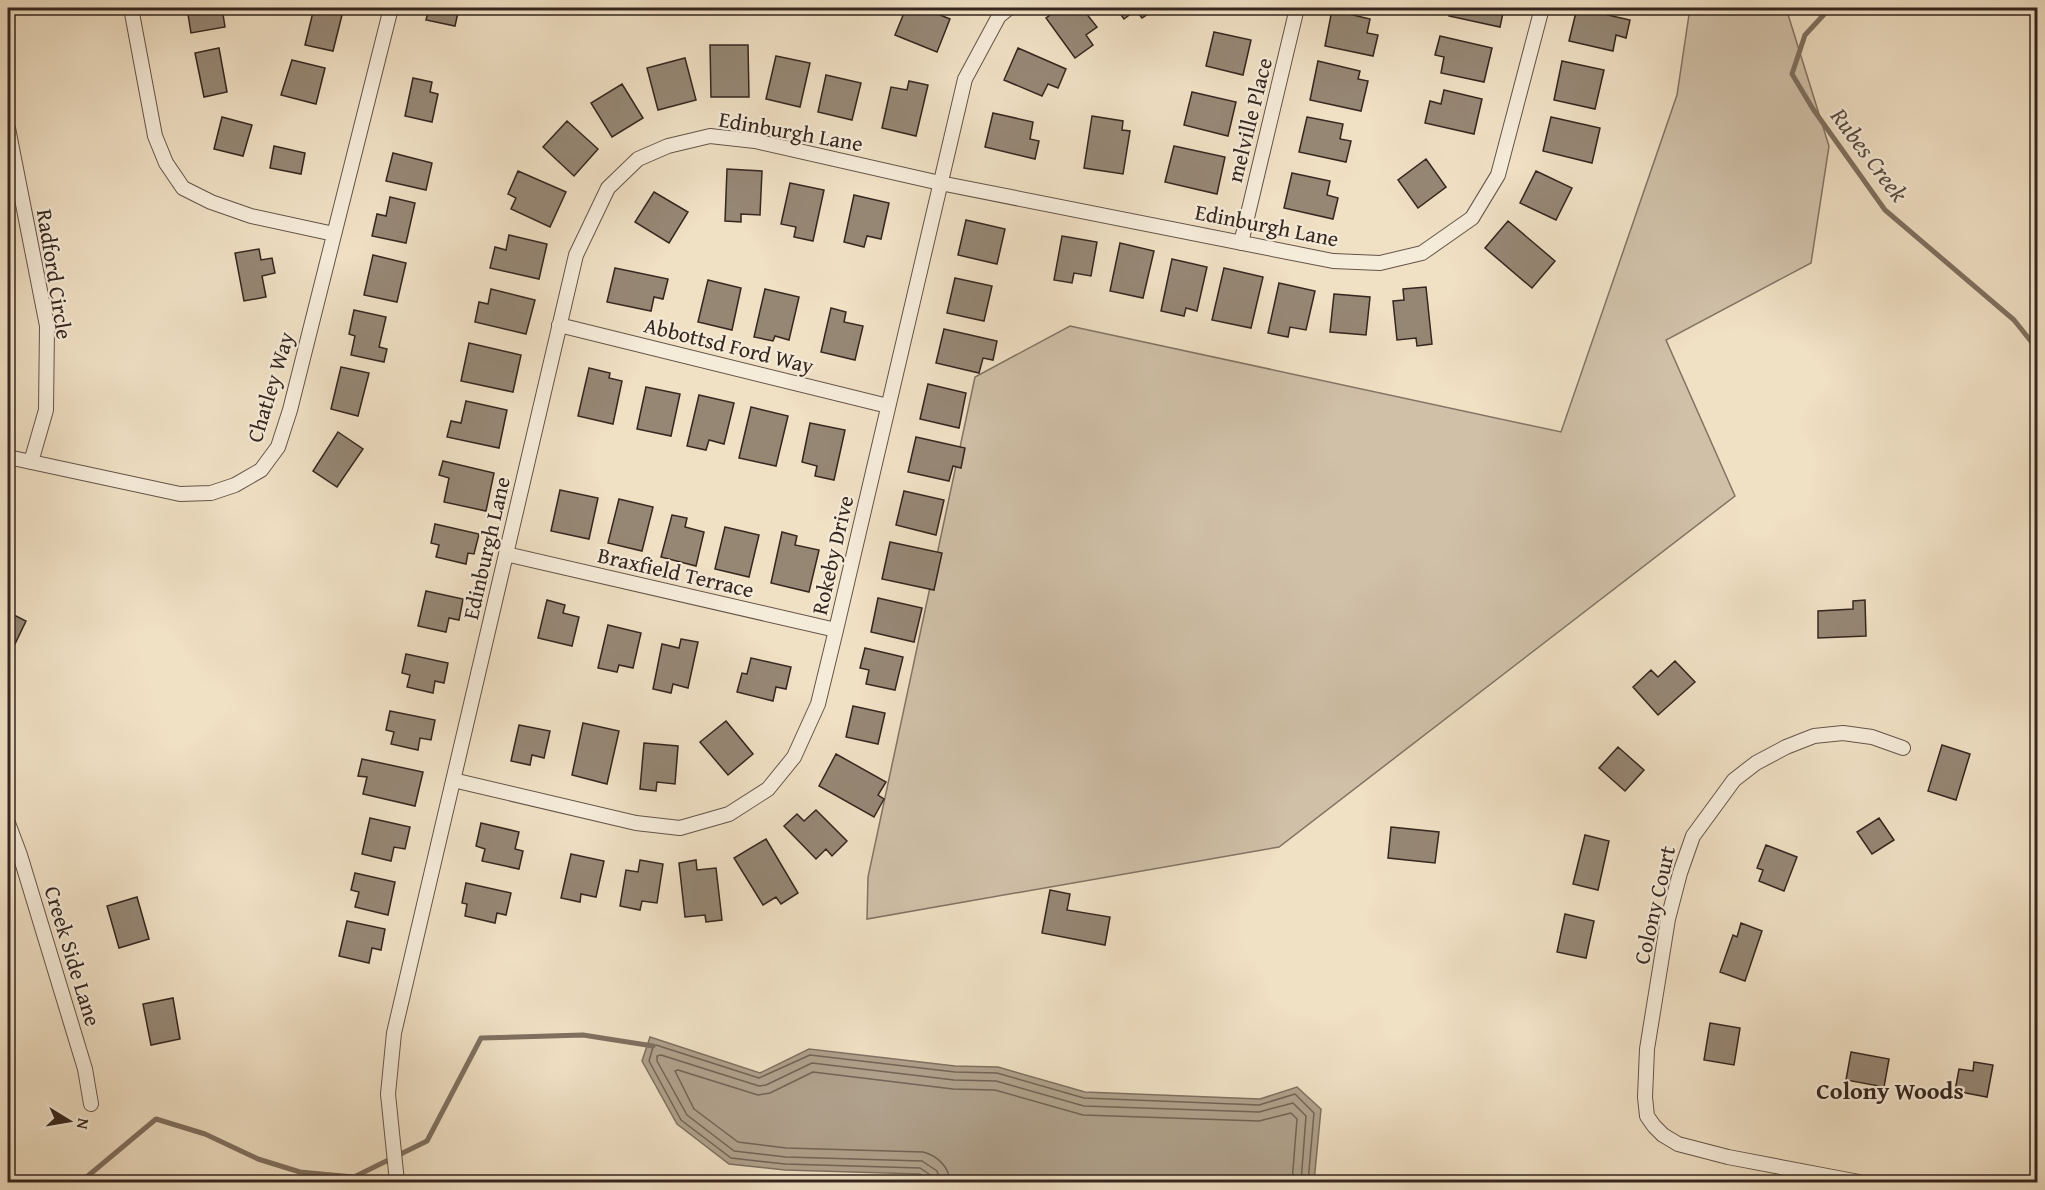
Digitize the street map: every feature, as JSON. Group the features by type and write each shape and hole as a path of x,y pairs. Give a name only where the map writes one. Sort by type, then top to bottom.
{"street":[{"path":"131,8 155,136 166,163 183,188 251,216 334,234"},
{"name":"Chatley Way","path":"8,457 180,494 211,493 235,485 261,470 278,447 290,410 391,8"},
{"name":"Rokeby Drive","path":"453,780 636,823 680,828 729,814 768,789 795,757 818,704 965,80 999,16 1009,8"},
{"name":"melville Place","path":"1241,243 1298,8"},
{"name":"Edinburgh Lane","path":"397,1182 388,1094 394,1033 576,255 608,188 638,159 668,146 710,136 755,141 940,183 1333,261 1380,263 1422,253 1472,218 1498,174 1542,8"},
{"name":"Radford Circle","path":"8,128 47,327 46,410 31,462"},
{"name":"Abbottsd Ford Way","path":"559,325 888,406"},
{"name":"Braxfield Terrace","path":"506,554 836,630"},
{"name":"Colony Court","path":"1859,1182 1728,1157 1678,1144 1654,1126 1647,1116 1645,1097 1647,1049 1668,919 1680,873 1693,836 1734,780 1756,763 1786,747 1814,736 1843,734 1872,737 1903,748"},
{"name":"Creek Side Lane","path":"8,823 86,1069 91,1104"}],"shaded area":[{"path":"1690,8 1786,8 1829,146 1811,263 1666,340 1735,496 1279,847 867,919 868,877 975,377 1070,326 1561,432 1677,95"}],"water":[{"path":"650,1037 760,1073 809,1049 955,1066 998,1067 1085,1092 1260,1099 1297,1087 1321,1109 1314,1182 930,1182 920,1174 785,1170 729,1164 677,1124 642,1061"}],"building":[{"path":"187,8 222,8 225,27 191,33"},
{"path":"314,8 342,15 333,51 305,45"},
{"path":"429,8 459,8 455,26 426,20"},
{"path":"906,8 923,8 950,19 937,52 895,35"},
{"path":"1060,8 1082,8 1097,27 1086,35 1093,45 1075,58 1046,18"},
{"path":"1116,8 1157,8 1142,18 1136,10 1124,19"},
{"path":"1451,8 1504,8 1500,27 1449,16"},
{"path":"1577,8 1630,20 1626,38 1616,35 1613,51 1569,41"},
{"path":"1332,10 1370,19 1367,33 1378,35 1373,56 1325,46"},
{"path":"1214,32 1251,40 1243,75 1206,66"},
{"path":"1440,36 1492,48 1484,82 1441,73 1444,57 1435,55"},
{"path":"710,45 748,45 749,97 711,97"},
{"path":"219,48 227,92 204,97 195,53"},
{"path":"1018,48 1066,69 1058,88 1048,84 1042,96 1004,80"},
{"path":"776,56 810,63 800,107 766,99"},
{"path":"685,58 696,100 658,110 647,68"},
{"path":"292,60 325,68 316,104 281,95"},
{"path":"1318,61 1360,71 1358,79 1368,81 1361,111 1310,100"},
{"path":"1562,61 1604,70 1595,109 1554,100"},
{"path":"826,75 861,83 852,120 818,112"},
{"path":"413,78 432,82 430,92 438,94 432,122 405,116"},
{"path":"909,81 928,85 916,136 882,128 891,87 907,90"},
{"path":"622,84 643,118 612,137 591,103"},
{"path":"1444,90 1482,99 1474,134 1425,123 1430,101 1441,104"},
{"path":"1192,92 1236,102 1228,136 1184,125"},
{"path":"993,113 1033,122 1030,139 1039,141 1035,159 985,147"},
{"path":"1092,116 1123,121 1122,130 1130,131 1123,174 1084,168"},
{"path":"222,117 252,125 243,156 214,149"},
{"path":"1307,117 1343,124 1340,139 1351,141 1346,162 1299,152"},
{"path":"1551,117 1600,128 1592,163 1543,151"},
{"path":"567,121 598,149 574,176 543,147"},
{"path":"274,146 305,153 301,174 270,168"},
{"path":"1174,146 1225,157 1217,194 1165,182"},
{"path":"393,153 432,163 426,190 386,181"},
{"path":"1426,159 1446,187 1418,208 1398,180"},
{"path":"727,169 762,171 760,215 741,214 741,222 725,221"},
{"path":"518,171 566,192 550,227 511,209 516,198 508,194"},
{"path":"1536,171 1572,188 1556,220 1520,203"},
{"path":"1292,173 1330,181 1327,195 1338,198 1333,219 1284,208"},
{"path":"790,183 824,190 813,241 794,237 796,227 781,224"},
{"path":"654,192 688,212 669,243 635,222"},
{"path":"854,195 889,203 881,239 867,236 864,247 844,242"},
{"path":"390,197 415,203 406,243 372,236 377,214 386,216"},
{"path":"966,220 1005,229 997,264 958,255"},
{"path":"1508,221 1555,261 1532,288 1485,248"},
{"path":"509,235 547,244 539,279 490,268 495,247 506,250"},
{"path":"1062,236 1097,242 1091,276 1074,273 1072,283 1054,280"},
{"path":"1120,243 1154,251 1143,298 1110,291"},
{"path":"259,249 261,260 272,258 275,273 262,276 266,297 244,301 235,253"},
{"path":"373,255 406,263 397,302 364,295"},
{"path":"1172,259 1207,267 1197,311 1186,308 1184,316 1161,311"},
{"path":"615,268 668,279 663,299 654,297 651,311 607,302"},
{"path":"1224,268 1263,277 1251,328 1212,320"},
{"path":"955,278 992,286 984,321 947,313"},
{"path":"708,280 741,288 732,330 698,322"},
{"path":"1279,283 1315,291 1306,330 1290,327 1288,337 1268,333"},
{"path":"1426,287 1432,344 1417,346 1416,338 1397,340 1393,301 1404,300 1403,289"},
{"path":"491,289 535,300 526,334 475,322 479,302 488,304"},
{"path":"765,289 799,297 789,340 775,336 773,341 754,337"},
{"path":"1334,294 1370,297 1366,335 1330,332"},
{"path":"831,308 846,312 844,322 863,326 855,360 821,352"},
{"path":"354,310 386,317 379,347 387,349 384,362 351,355 355,336 349,334"},
{"path":"944,329 997,341 993,360 983,358 979,373 936,363"},
{"path":"469,343 521,355 513,392 461,381"},
{"path":"341,367 369,373 358,416 331,409"},
{"path":"589,368 610,373 609,378 622,381 613,424 578,416"},
{"path":"928,384 966,393 959,428 920,419"},
{"path":"646,387 680,394 671,436 637,429"},
{"path":"699,395 734,403 724,444 709,440 706,450 687,446"},
{"path":"466,401 507,410 499,448 447,437 451,421 461,423"},
{"path":"751,407 788,416 776,466 739,458"},
{"path":"810,423 845,430 834,480 815,476 817,466 802,462"},
{"path":"338,432 363,449 337,487 313,471"},
{"path":"916,437 965,448 961,468 953,466 949,481 908,472"},
{"path":"443,461 494,473 486,511 444,502 449,478 439,475"},
{"path":"560,490 598,498 589,539 551,531"},
{"path":"904,491 944,500 936,535 896,525"},
{"path":"8,496 12,497 8,516"},
{"path":"619,499 653,507 642,551 608,543"},
{"path":"672,515 687,518 685,527 704,532 696,566 661,557"},
{"path":"435,524 479,534 474,554 468,553 466,564 436,557 439,545 431,543"},
{"path":"725,527 759,535 749,577 715,569"},
{"path":"782,532 797,536 795,545 819,550 809,592 771,583"},
{"path":"890,542 942,553 934,590 882,579"},
{"path":"426,591 463,599 459,620 449,618 446,632 418,626"},
{"path":"878,598 922,608 914,642 871,632"},
{"path":"547,600 565,605 563,613 579,617 572,646 538,638"},
{"path":"1865,600 1866,636 1818,638 1818,611 1853,609 1853,601"},
{"path":"8,612 26,621 14,646 8,643"},
{"path":"608,625 641,633 633,668 619,665 617,672 598,668"},
{"path":"681,639 698,642 688,688 673,684 671,693 653,689 662,644 679,648"},
{"path":"865,648 903,657 895,690 866,684 869,670 860,668"},
{"path":"406,654 448,663 444,683 435,681 433,693 407,687 410,675 402,673"},
{"path":"751,658 791,667 786,689 776,687 773,701 737,692 742,673 747,674"},
{"path":"1675,661 1695,682 1658,715 1633,687 1651,670 1658,677"},
{"path":"853,706 885,713 878,744 846,737"},
{"path":"390,711 435,720 431,740 420,738 418,750 391,744 394,732 386,730"},
{"path":"726,721 753,754 728,775 700,742"},
{"path":"583,723 619,731 607,784 572,775"},
{"path":"519,725 550,731 544,758 532,755 530,765 511,761"},
{"path":"644,743 678,746 675,784 657,782 656,791 640,789"},
{"path":"1942,745 1970,754 1956,800 1928,791"},
{"path":"1618,747 1644,770 1625,791 1599,768"},
{"path":"836,754 886,782 878,795 884,799 874,817 819,786"},
{"path":"362,759 423,772 415,806 363,794 367,777 358,776"},
{"path":"816,810 847,841 832,856 826,849 816,859 784,826 797,814 804,821"},
{"path":"370,818 410,827 405,849 394,847 391,861 362,854"},
{"path":"1879,818 1894,840 1872,854 1857,832"},
{"path":"481,823 519,832 515,849 523,851 519,869 482,861 485,849 476,846"},
{"path":"1391,827 1439,832 1435,863 1388,858"},
{"path":"1585,835 1609,841 1598,890 1573,884"},
{"path":"766,839 798,893 781,904 776,897 763,905 734,858"},
{"path":"1766,845 1797,857 1784,891 1759,881 1763,870 1757,868"},
{"path":"571,854 604,861 596,897 581,894 580,902 561,898"},
{"path":"640,860 663,864 657,903 642,901 640,910 620,906 626,870 638,872"},
{"path":"696,860 697,870 716,868 722,920 706,922 705,915 685,917 679,863"},
{"path":"355,873 395,882 388,915 355,907 359,892 351,890"},
{"path":"466,883 511,893 506,915 497,913 495,923 465,916 467,904 462,903"},
{"path":"1050,890 1070,894 1067,910 1110,917 1105,945 1042,933"},
{"path":"137,897 149,939 119,948 107,906"},
{"path":"1565,914 1594,921 1586,958 1557,952"},
{"path":"347,921 385,929 381,950 372,948 369,963 339,956"},
{"path":"1741,923 1762,931 1745,981 1720,972 1733,935 1737,937"},
{"path":"173,998 180,1039 151,1045 143,1004"},
{"path":"1710,1023 1740,1028 1734,1065 1704,1060"},
{"path":"1851,1052 1889,1059 1884,1087 1846,1080"},
{"path":"1974,1062 1993,1065 1987,1097 1955,1091 1959,1069 1973,1071"}],"waterway":[{"name":"Rubes Creek","path":"1830,8 1805,35 1792,74 1813,109 1885,210 2014,320 2038,350"},
{"path":"83,1182 156,1119 205,1134 258,1159 300,1172 354,1177 427,1141 481,1038 583,1035 653,1046"}],"district":[{"name":"Colony Woods","path":"1890,1091"}]}
